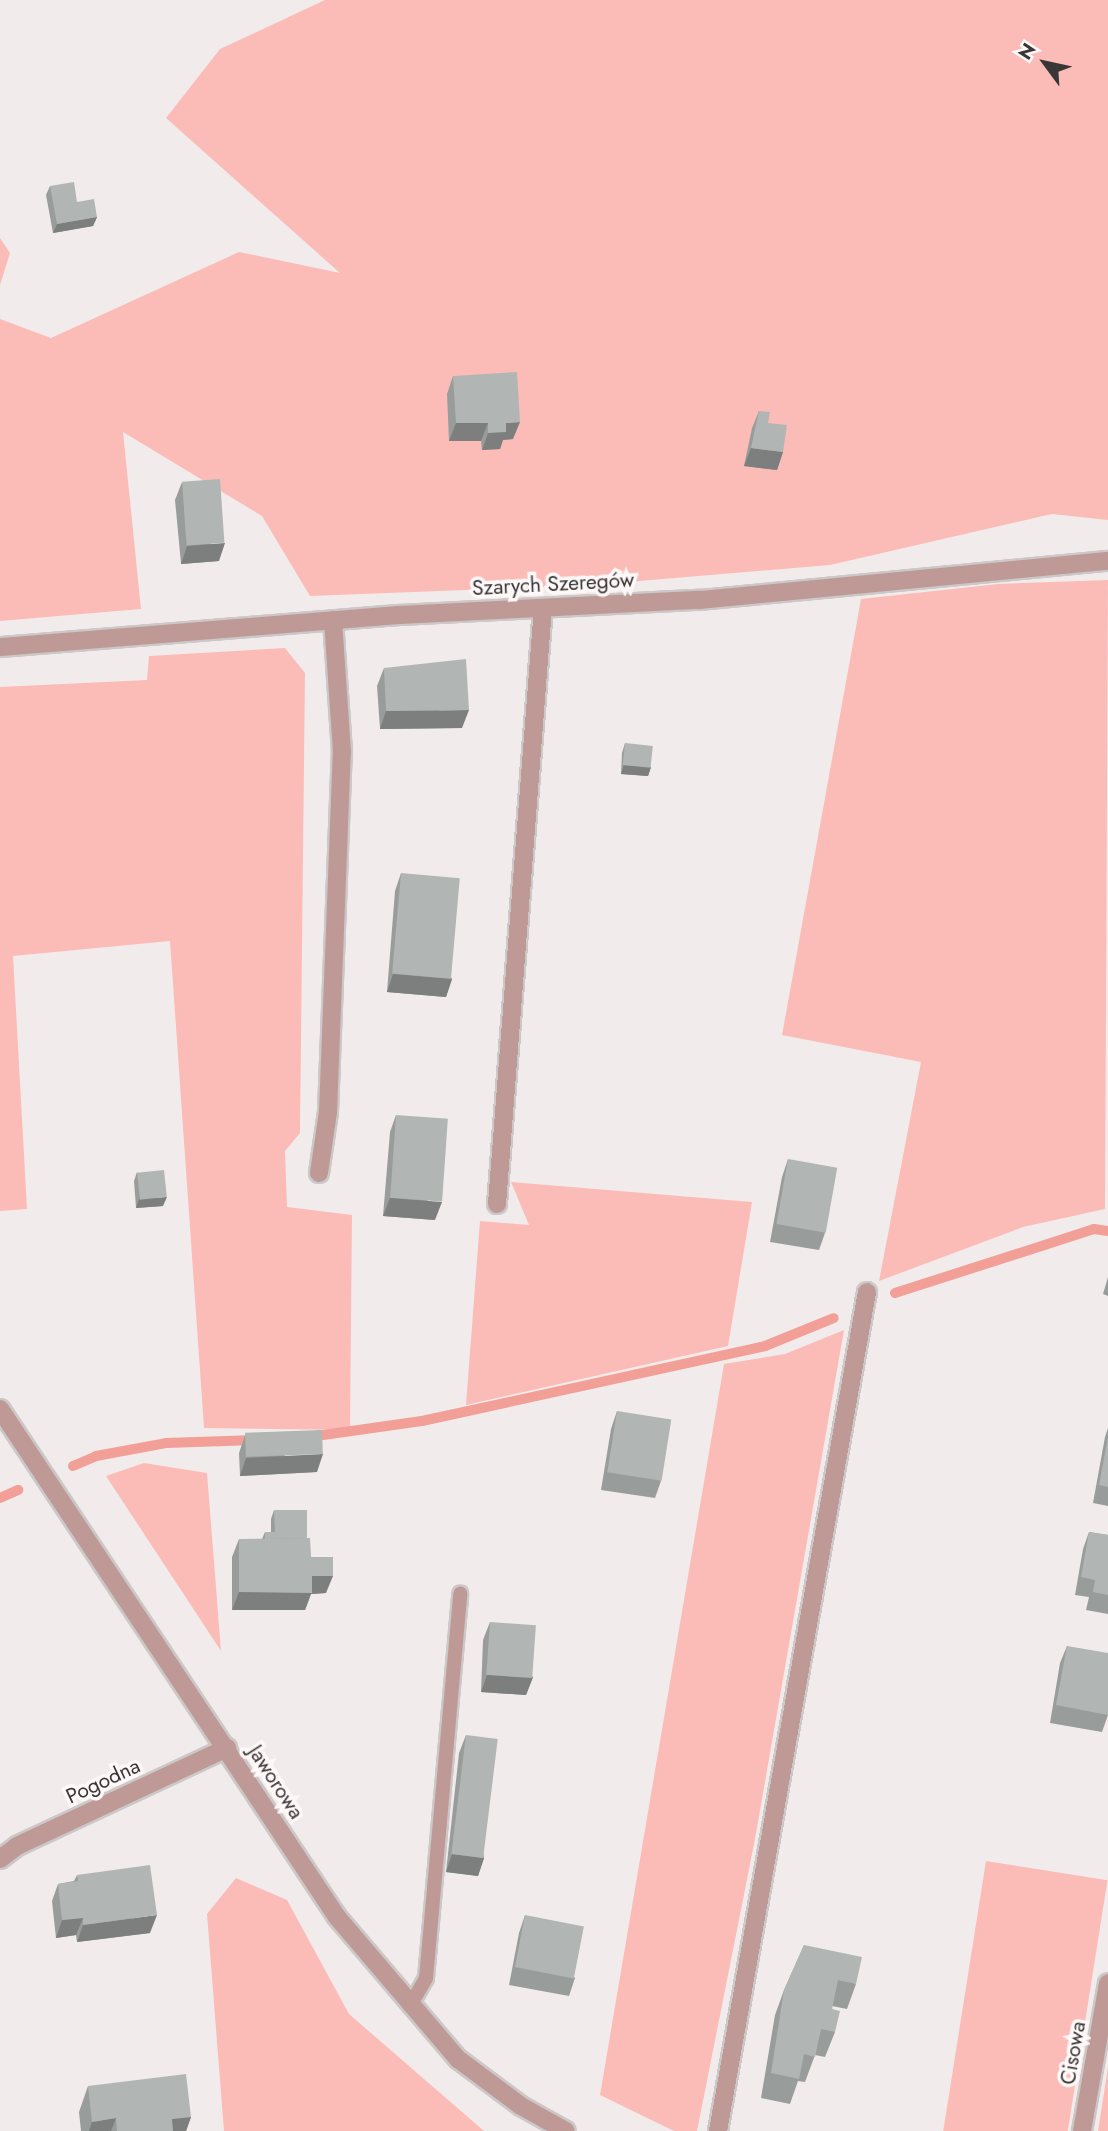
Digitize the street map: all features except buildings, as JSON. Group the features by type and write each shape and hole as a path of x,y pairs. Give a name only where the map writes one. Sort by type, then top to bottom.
{"street":[{"name":"Szarych Szeregów","path":"0,647 333,620 701,600 1108,561"},
{"path":"497,1204 542,608"},
{"path":"319,1173 328,1112 342,752 333,620"},
{"path":"718,2131 867,1292"},
{"name":"Jaworowa","path":"0,1409 337,1917 410,2006 458,2059 521,2106 566,2131"},
{"name":"Pogodna","path":"0,1859 17,1846 227,1748"},
{"name":"Cisowa","path":"1082,2131 1108,1983"}],"lane":[{"path":"410,2006 425,1978 460,1594"}],"shaded area":[{"path":"325,0 1108,0 1108,520 1052,514 830,565 592,585 310,596 262,516 123,432 141,609 0,621 0,319 51,338 239,252 340,273 166,118 220,49"},
{"path":"0,238 10,253 0,285"},
{"path":"1108,580 1105,1209 1023,1227 879,1281 921,1062 782,1035 861,599 998,584"},
{"path":"285,648 305,673 300,1133 285,1151 287,1207 352,1215 350,1430 204,1428 170,941 13,956 27,1209 0,1211 0,687 147,680 149,656"},
{"path":"511,1182 752,1202 728,1346 466,1405 480,1221 529,1225"},
{"path":"844,1330 755,1839 697,2131 674,2131 600,2095 724,1364 785,1354"},
{"path":"144,1463 207,1473 221,1651 106,1476"},
{"path":"986,1861 1107,1880 1068,2131 943,2131"},
{"path":"236,1878 287,1900 349,2014 484,2131 224,2131 207,1914"},
{"path":"1108,2067 1108,2131 1098,2131"}],"waterway":[{"path":"895,1293 1094,1229 1108,1231"},
{"path":"309,1437 422,1421 765,1346 834,1318"},
{"path":"73,1466 96,1456 166,1443 258,1440"},
{"path":"0,1498 18,1490"}]}
